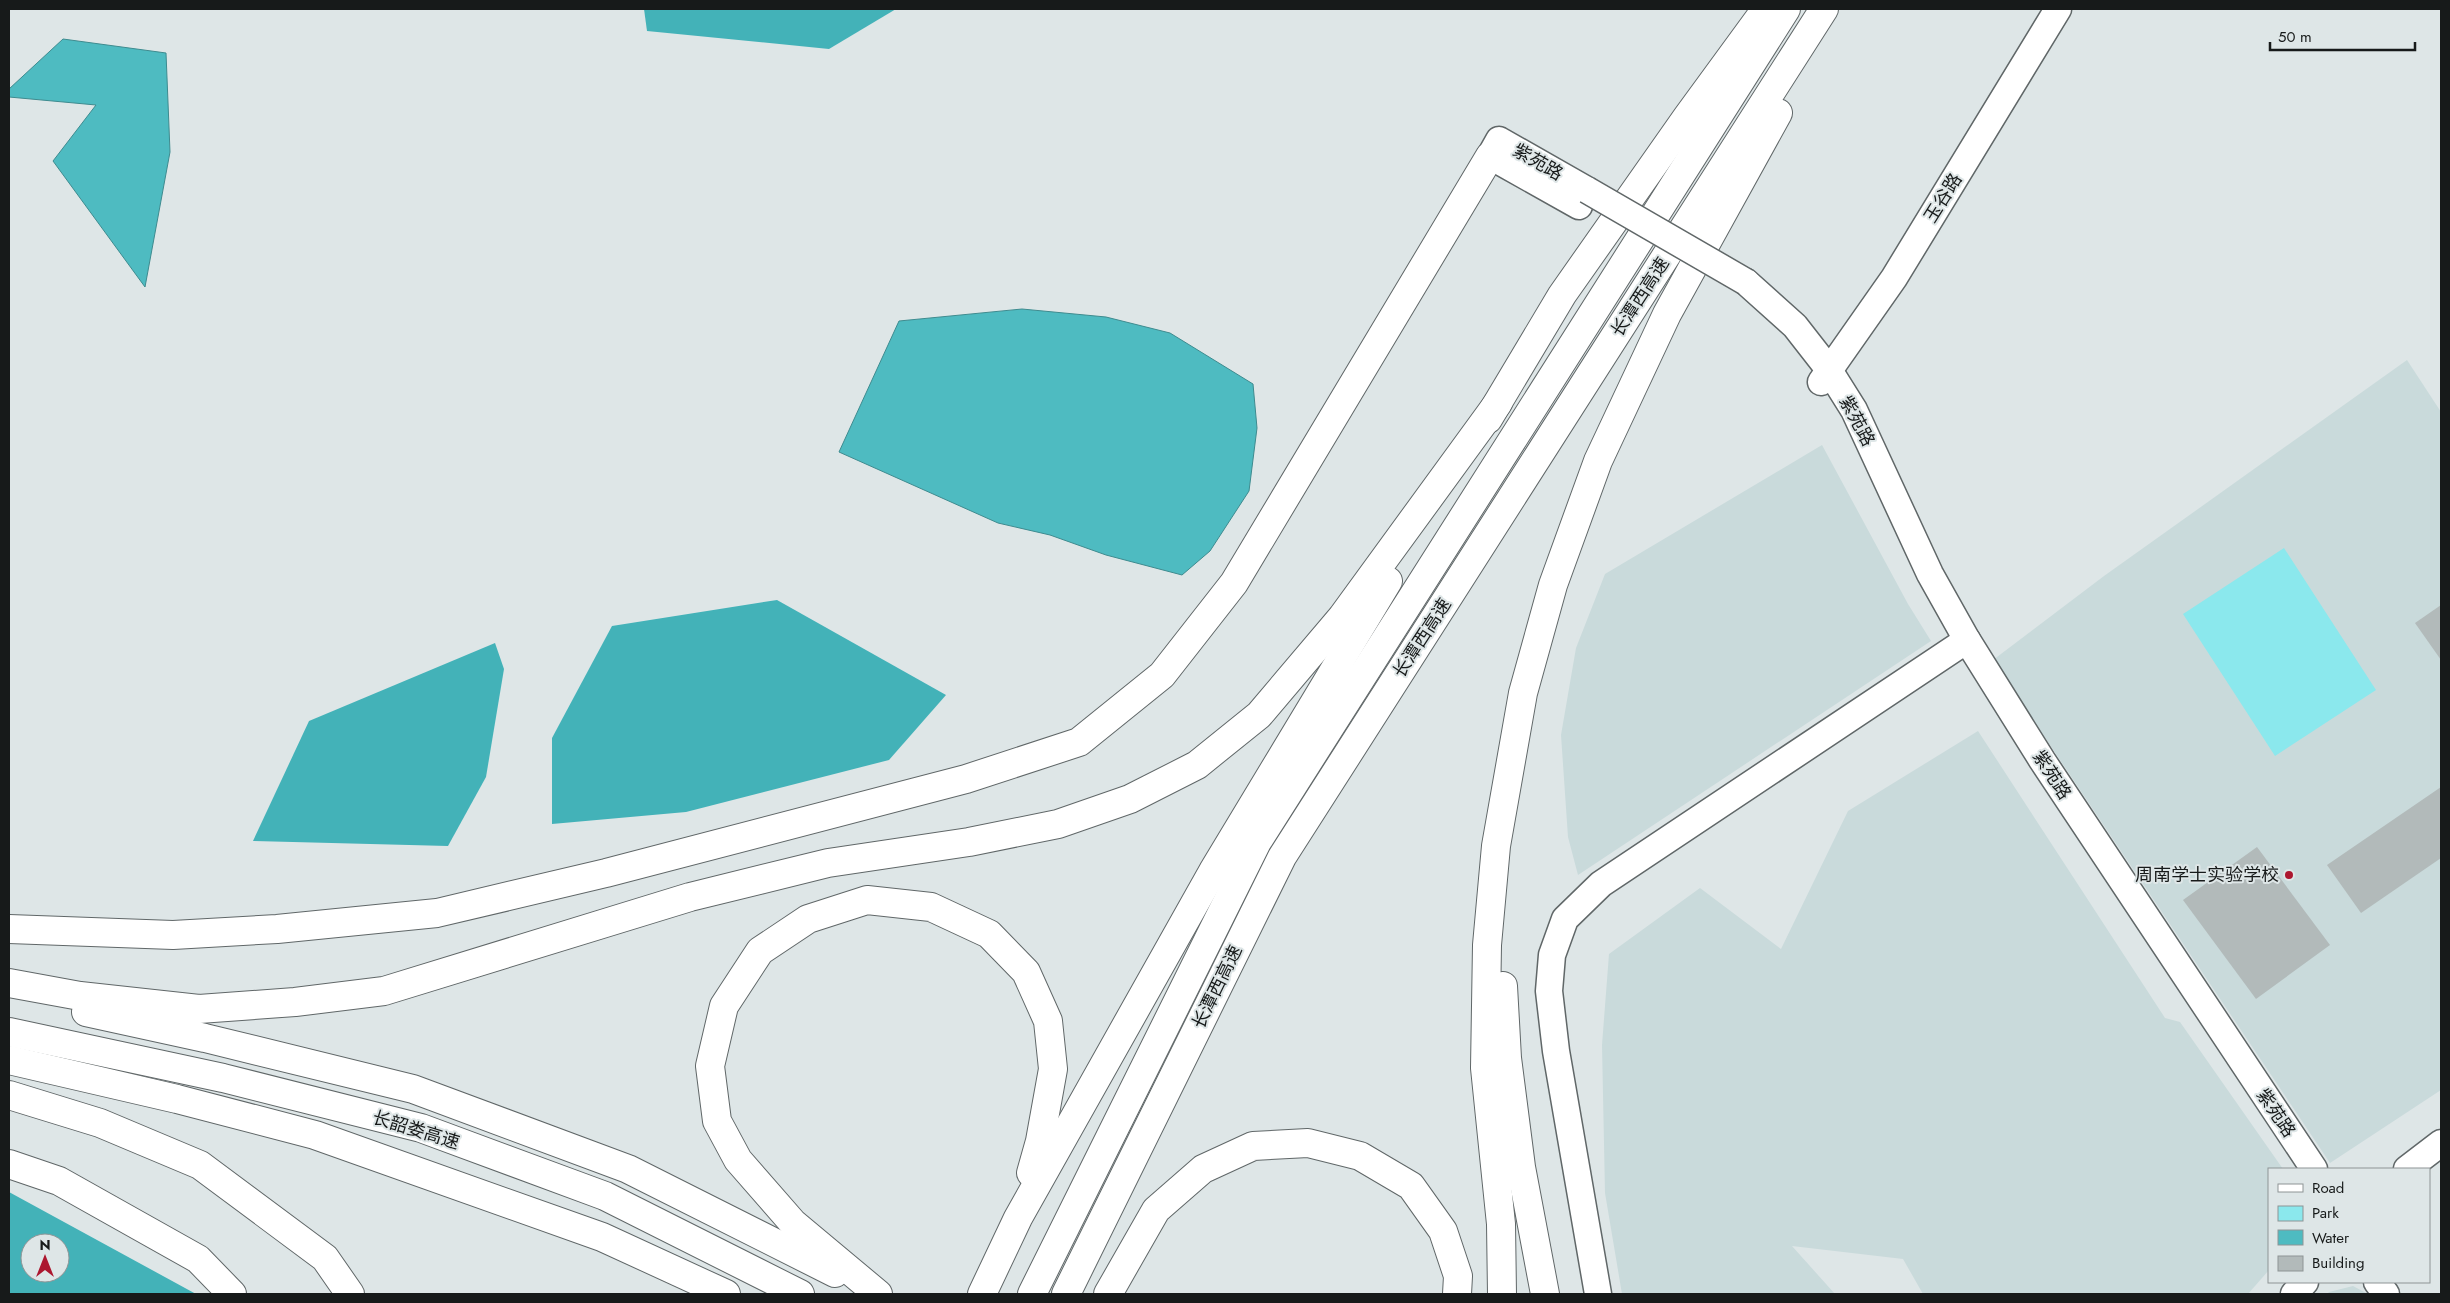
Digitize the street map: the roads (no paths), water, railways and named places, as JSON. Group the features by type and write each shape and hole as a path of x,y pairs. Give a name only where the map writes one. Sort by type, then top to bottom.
{"highway":[{"path":"982,1294 1018,1218 1212,871 1562,295 1687,116 1766,9"},
{"name":"长潭西高速","path":"1032,1294 1257,842 1786,9"},
{"name":"长潭西高速","path":"1066,1294 1282,857 1824,9"},
{"path":"1502,1294 1501,1224 1485,1068 1487,945 1496,846 1523,693 1553,585 1598,461 1666,314 1835,9"},
{"path":"9,929 173,935 277,929 437,913 616,871 966,779 1080,742 1162,675 1234,582 1490,156"},
{"path":"9,983 80,996 199,1009 295,1002 384,991 690,897 828,863 969,842 1058,824 1130,799 1197,765 1259,715 1342,617 1498,403"},
{"path":"1496,846 1507,1058 1522,1167 1545,1294"},
{"path":"878,1294 793,1224 738,1160 717,1121 710,1066 724,1006 760,951 808,919 867,900 931,906 989,934 1026,972 1048,1021 1053,1069 1040,1141 1018,1218"},
{"path":"9,995 205,1038 412,1090 628,1169 874,1294"},
{"name":"长韶娄高速","path":"9,1032 223,1078 421,1128 605,1196 800,1294"},
{"name":"长韶娄高速","path":"9,1060 177,1099 315,1135 602,1237 726,1294"},
{"path":"9,1095 100,1123 200,1164 325,1258 350,1294"},
{"path":"1111,1288 1156,1210 1202,1169 1253,1146 1308,1143 1360,1156 1411,1186 1443,1231 1458,1276 1457,1294"},
{"path":"9,1164 59,1181 198,1259 232,1294"}],"street":[{"name":"玉谷路","path":"1822,372 2046,9"},
{"name":"玉谷路","path":"1822,372 1894,278 2058,9"},
{"name":"紫苑路","path":"1490,156 1499,140 1583,198 1741,290 1795,326 1822,372 1854,410 1966,649 2052,798 2295,1168"},
{"name":"紫苑路","path":"1966,649 2313,1168"},
{"path":"1598,1294 1556,1051 1550,991 1552,954 1565,919 1601,884 1966,649"},
{"path":"1612,1294 1569,1053 1563,996 1568,953 1582,922 1614,893 1966,649"},
{"path":"2408,1168 2441,1143"},
{"path":"2430,1169 2441,1161"},
{"path":"2274,1294 2283,1283"},
{"path":"2294,1294 2304,1283"},
{"path":"2378,1283 2386,1294"},
{"path":"2394,1283 2402,1294"}],"water":[{"path":"63,39 166,53 170,152 145,287 53,161 96,105 9,97 9,89"},
{"path":"1022,309 1106,317 1170,333 1253,384 1257,428 1249,491 1210,551 1182,575 1106,555 1050,535 998,523 839,452 899,321"}],"place":[{"name":"周南学士实验学校","path":"2289,875"}]}
